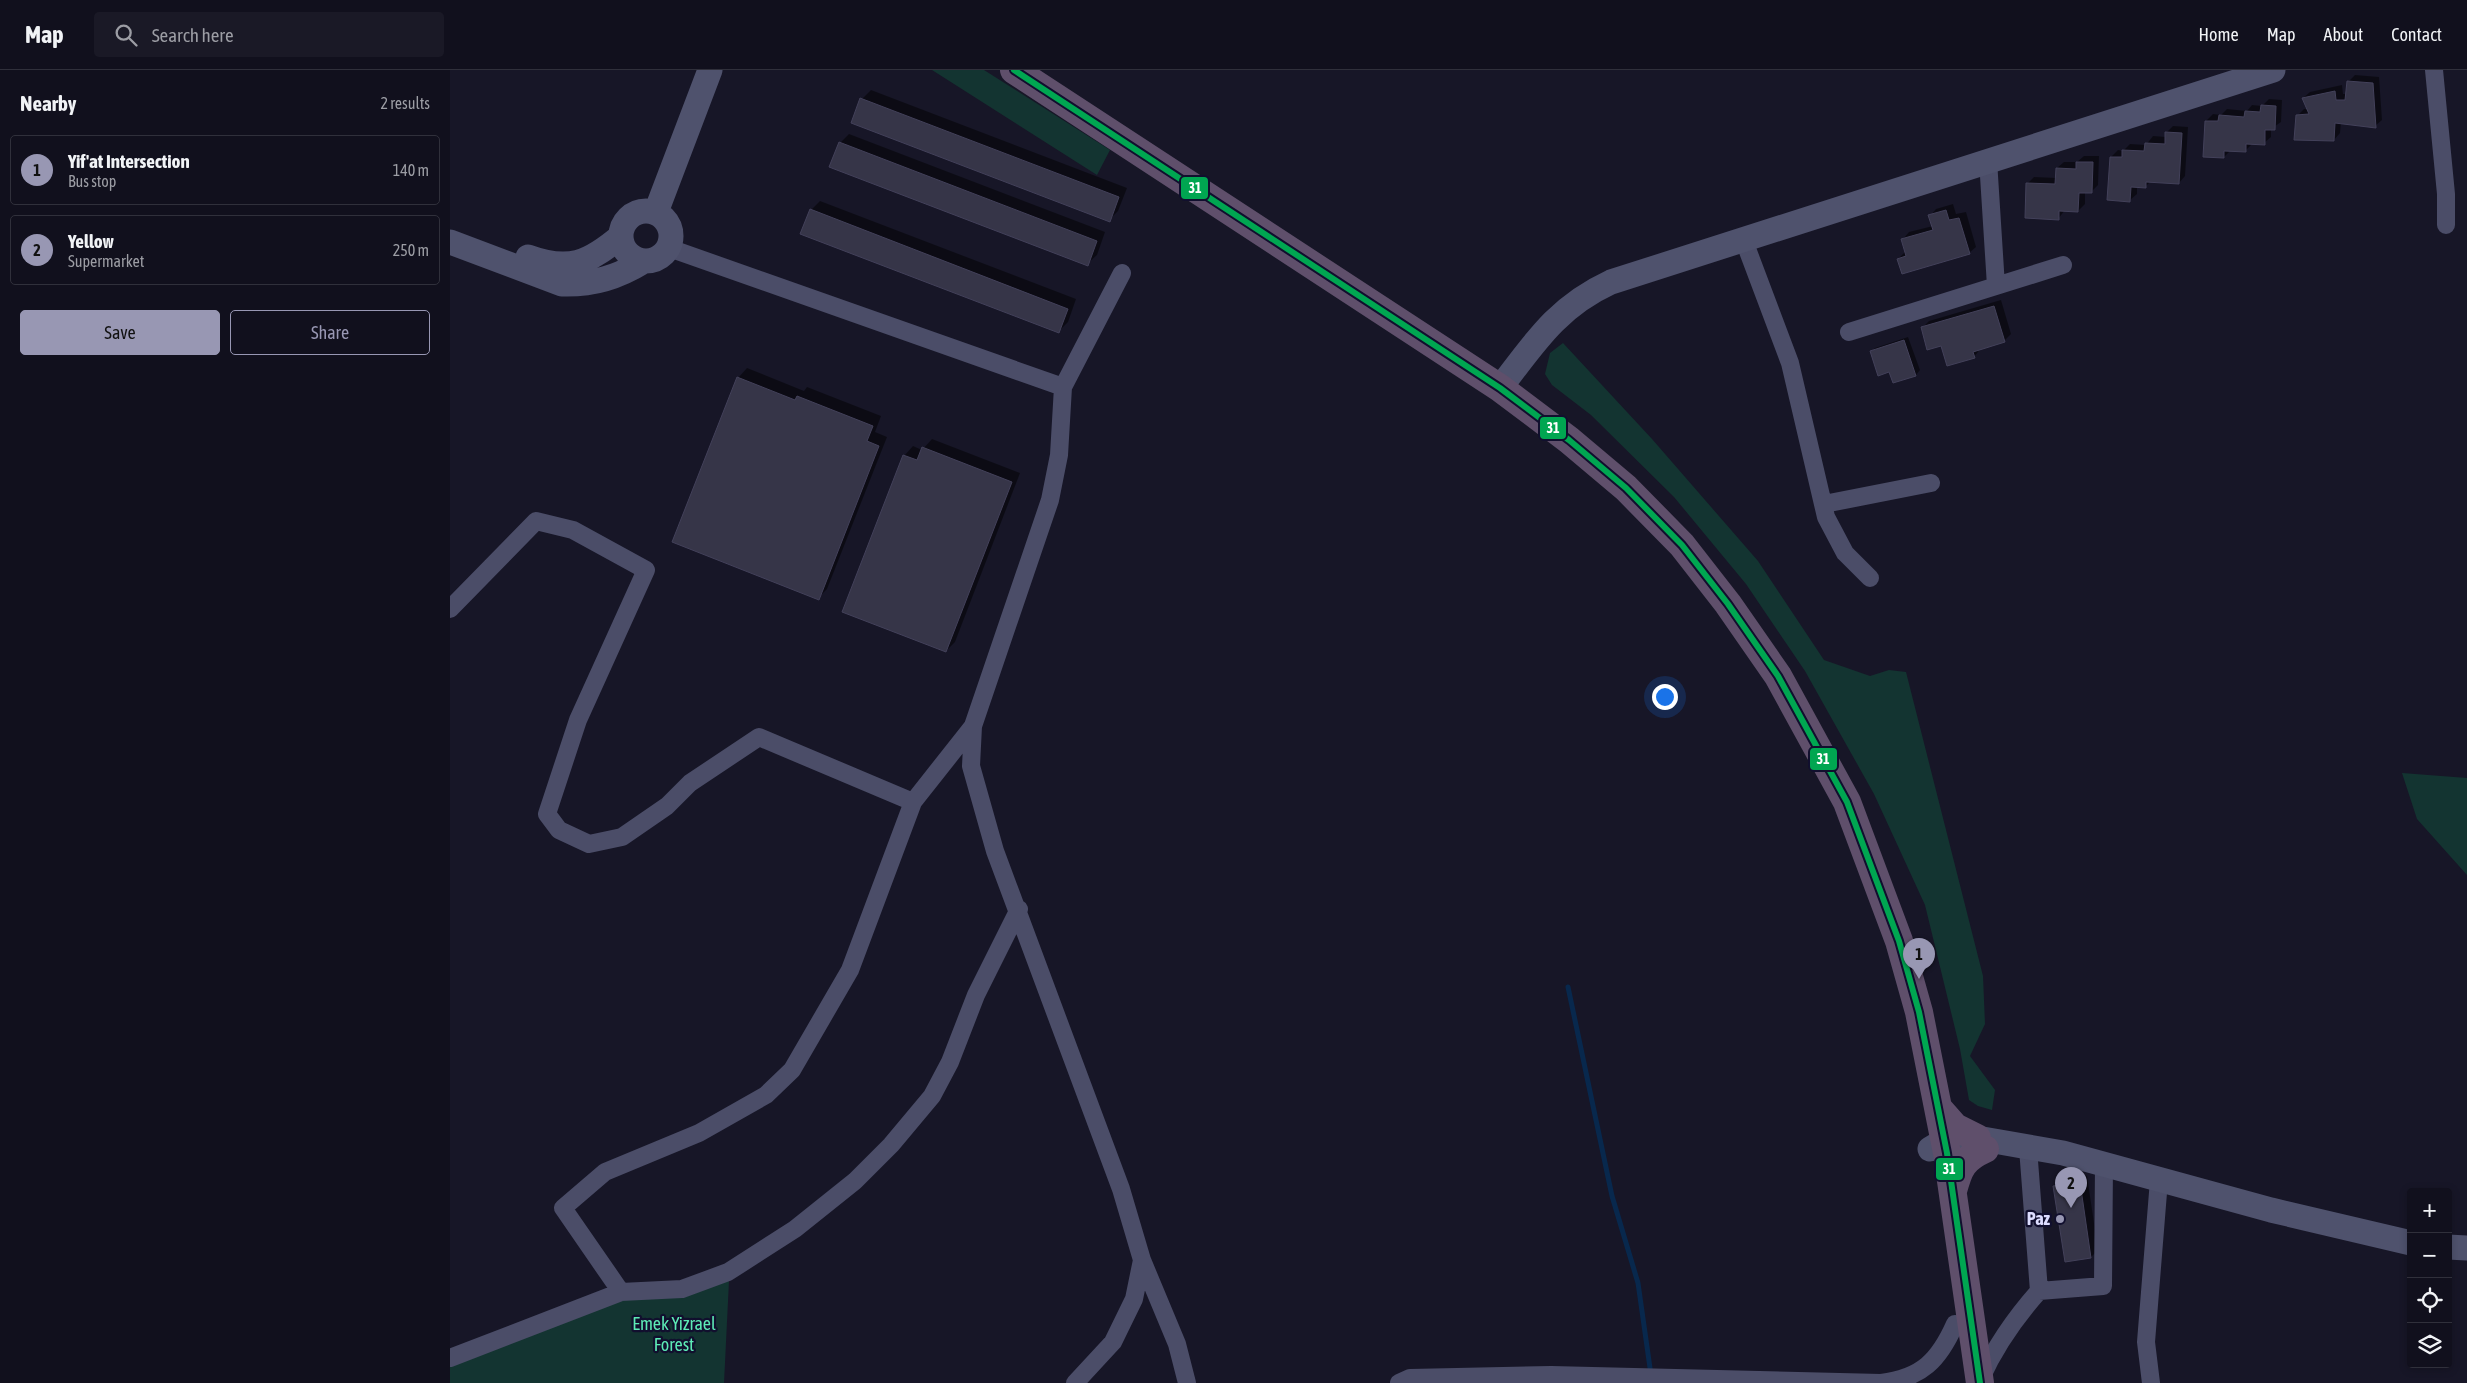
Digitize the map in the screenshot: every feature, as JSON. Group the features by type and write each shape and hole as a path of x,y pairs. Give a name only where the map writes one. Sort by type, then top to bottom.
{"highway":[{"path":"1014,70 1500,388 1569,440 1626,488 1682,544 1716,589 1778,676 1816,742 1847,802 1910,975 1940,1110 1941,1147 1955,1324 1975,1382"},
{"path":"1872,870 1953,1191 1975,1382"},
{"path":"1940,1110 1955,1127 1981,1144 1960,1168 1953,1191"}],"street":[{"path":"656,212 710,70"},
{"path":"1500,388 1553,321 1589,292 1611,282 1743,238 2273,70"},
{"path":"2434,70 2446,194 2446,225"},
{"path":"1988,160 1996,286"},
{"path":"450,242 562,284 579,284 610,278 644,261 656,259 669,248 672,231 663,216 656,212 640,211 632,215 626,220 621,236 626,251 632,257 644,261"},
{"path":"450,228 532,258 557,265 572,265 588,260 621,236"},
{"path":"1743,238 1790,363 1826,517 1838,543 1845,553 1870,578"},
{"path":"669,248 1063,387"},
{"path":"1849,332 2062,265"},
{"path":"1122,272 1063,387 1059,455 1050,500 973,726 971,766 996,851 1121,1189 1142,1260 1177,1344 1187,1383"},
{"path":"1824,504 1931,482"},
{"path":"450,609 536,521 573,530 646,570 578,720 547,814 559,830 590,844 622,837 667,806 690,783 759,737 913,802"},
{"path":"621,1292 562,1208 605,1172 699,1133 766,1095 792,1070 850,970 913,802 973,726"},
{"path":"450,1358 621,1292 682,1288 728,1272 795,1229 855,1181 891,1145 932,1096 950,1062 976,996 1019,910"},
{"path":"1941,1147 1981,1144 2063,1153 2297,1217 2407,1242"},
{"path":"1975,1382 2007,1329 2039,1291 2028,1148"},
{"path":"2039,1291 2103,1286 2104,1164"},
{"path":"2151,1383 2146,1342 2159,1180"},
{"path":"2452,1247 2467,1248"},
{"path":"1075,1383 1112,1342 1134,1299 1142,1260"},
{"path":"1399,1383 1410,1378 1551,1376 1901,1382 1934,1361 1946,1344 1955,1324"}],"green space":[{"path":"932,70 984,70 1110,150 1097,175"},
{"path":"1563,343 1652,439 1758,561 1824,660 1870,676 1889,670 1906,672 1983,976 1985,1024 1970,1056 1995,1090 1992,1110 1978,1106 1969,1100 1960,1049 1925,905 1874,794 1805,671 1746,584 1674,497 1591,415 1552,385 1545,374 1550,353"},
{"path":"2402,773 2467,778 2467,875 2417,819"},
{"name":"Emek Yizrael Forest","path":"729,1281 724,1383 450,1383 450,1350 624,1298"}],"building":[{"path":"2347,81 2373,83 2376,128 2335,123 2334,141 2294,140 2296,115 2309,114 2302,98 2335,91 2336,100 2345,100"},
{"path":"860,98 1119,197 1110,222 851,123"},
{"path":"2261,105 2276,106 2275,130 2265,130 2265,145 2246,144 2246,152 2224,151 2224,158 2203,157 2205,121 2218,121 2219,115 2244,117 2245,111 2260,112"},
{"path":"2165,132 2182,133 2179,184 2146,182 2146,188 2131,187 2130,202 2107,200 2110,157 2122,157 2122,150 2144,151 2145,143 2165,144"},
{"path":"839,142 1097,241 1088,266 829,167"},
{"path":"2076,162 2093,162 2092,193 2079,193 2078,212 2059,211 2059,220 2025,218 2026,183 2055,184 2056,168 2076,169"},
{"path":"810,209 1068,309 1059,333 800,234"},
{"path":"1946,210 1949,220 1959,218 1970,254 1902,274 1897,259 1906,256 1901,239 1933,230 1928,215"},
{"path":"1994,306 2005,342 1973,352 1975,358 1947,366 1941,346 1927,350 1921,327"},
{"path":"1904,340 1916,376 1893,383 1889,372 1878,376 1870,351"},
{"path":"737,377 795,400 797,396 873,426 867,441 879,446 819,600 672,542"},
{"path":"922,447 1012,482 946,652 842,612 903,455 917,460"},
{"path":"2080,1182 2091,1258 2065,1262 2053,1186"}],"waterway":[{"path":"1568,987 1612,1196 1638,1283 1651,1375"}],"transit line":[{"name":"31","path":"1014,70 1500,388 1569,440 1626,488 1682,545 1728,604 1778,676 1847,802 1899,941 1919,1012 1947,1153 1980,1383"}],"place":[{"name":"Yif'at Intersection","path":"1919,979"},
{"name":"Yellow","path":"2071,1208"},
{"name":"Paz","path":"2060,1219"}]}
